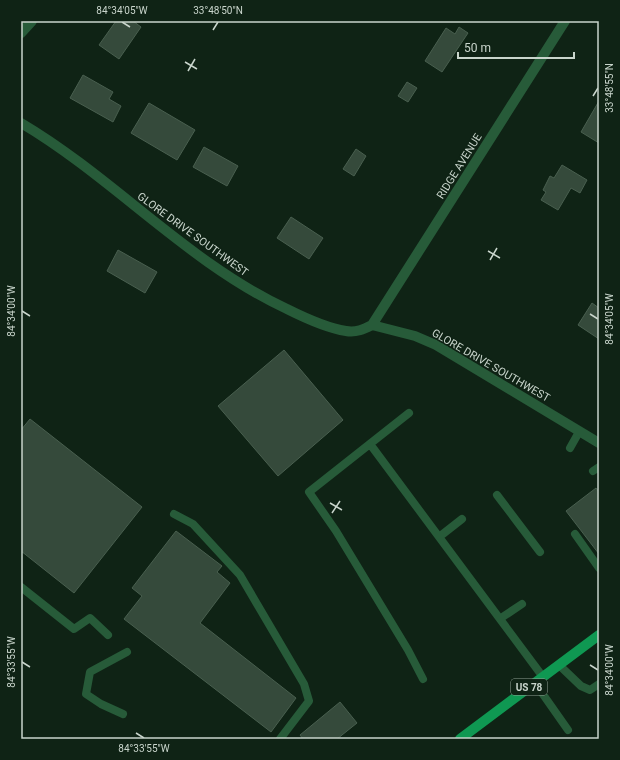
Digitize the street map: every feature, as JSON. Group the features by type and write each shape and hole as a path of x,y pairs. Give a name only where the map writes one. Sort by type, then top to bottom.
{"main road":[{"name":"US 78","path":"460,739 599,635"}],"street":[{"path":"21,33 32,21"},
{"name":"RIDGE AVENUE","path":"372,324 565,21"},
{"name":"GLORE DRIVE SOUTHWEST","path":"21,123 75,160 192,252 240,284 272,302 310,320 347,332 361,331 372,324 415,336 436,345 599,444"}],"lane":[{"path":"409,413 309,492 336,531 408,650 423,679"},
{"path":"570,448 579,432"},
{"path":"370,444 438,537 501,618 568,730"},
{"path":"497,495 540,552"},
{"path":"174,514 193,524 240,574 304,684 309,701 280,739"},
{"path":"438,537 462,519"},
{"path":"575,534 599,568"},
{"path":"21,587 74,629 90,618 108,635"},
{"path":"501,618 522,604"},
{"path":"123,714 101,704 86,694 90,672 128,652"},
{"path":"559,665 581,686 590,690 599,684"}],"building":[{"path":"116,21 133,21 141,27 119,59 99,45"},
{"path":"459,27 468,33 442,72 425,61 446,28 455,34"},
{"path":"83,75 113,92 109,99 121,106 113,122 70,98"},
{"path":"407,82 417,88 408,102 398,96"},
{"path":"599,101 599,143 581,132"},
{"path":"149,103 195,130 177,160 131,133"},
{"path":"204,147 238,166 227,186 193,167"},
{"path":"356,149 366,156 354,176 343,169"},
{"path":"562,165 587,180 580,193 571,188 558,210 541,200 546,192 543,190 550,176 554,178"},
{"path":"291,217 323,238 309,259 277,238"},
{"path":"118,250 157,272 145,293 107,271"},
{"path":"592,303 599,308 599,339 578,325"},
{"path":"284,350 343,420 278,476 218,406"},
{"path":"30,419 142,507 74,593 21,551 21,430"},
{"path":"596,488 599,492 599,554 566,511"},
{"path":"176,531 222,566 217,572 230,583 200,623 296,698 271,732 124,619 142,596 132,588"},
{"path":"340,702 357,723 337,739 303,739 300,735"}]}
